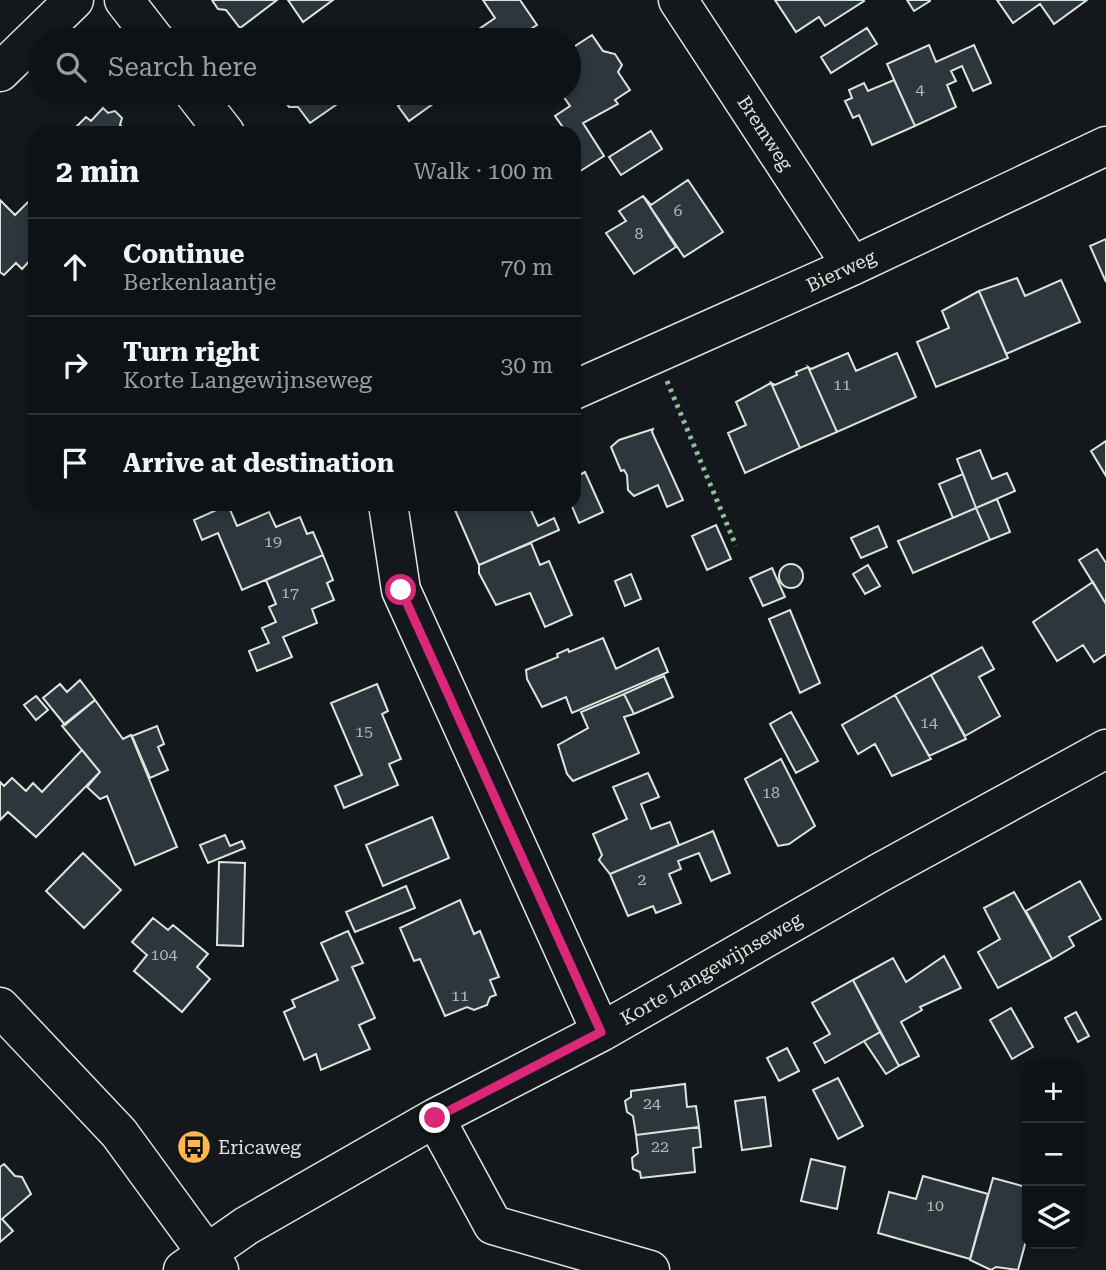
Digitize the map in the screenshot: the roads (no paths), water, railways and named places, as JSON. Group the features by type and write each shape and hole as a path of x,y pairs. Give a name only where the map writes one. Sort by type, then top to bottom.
{"street":[{"path":"45,28 74,0"},
{"path":"124,0 146,28"},
{"name":"Bremweg","path":"678,0 852,266"},
{"path":"0,72 28,45"},
{"path":"203,105 220,126"},
{"name":"Bierweg","path":"581,387 852,266 1106,146"},
{"path":"389,511 401,590 601,1032"},
{"name":"Korte Langewijnseweg","path":"203,1264 246,1226 435,1118 601,1032 879,873 1106,749"},
{"path":"0,1007 118,1133 203,1264"},
{"path":"435,1118 493,1225 650,1270"}],"place":[{"name":"Ericaweg","path":"194,1147"}]}
